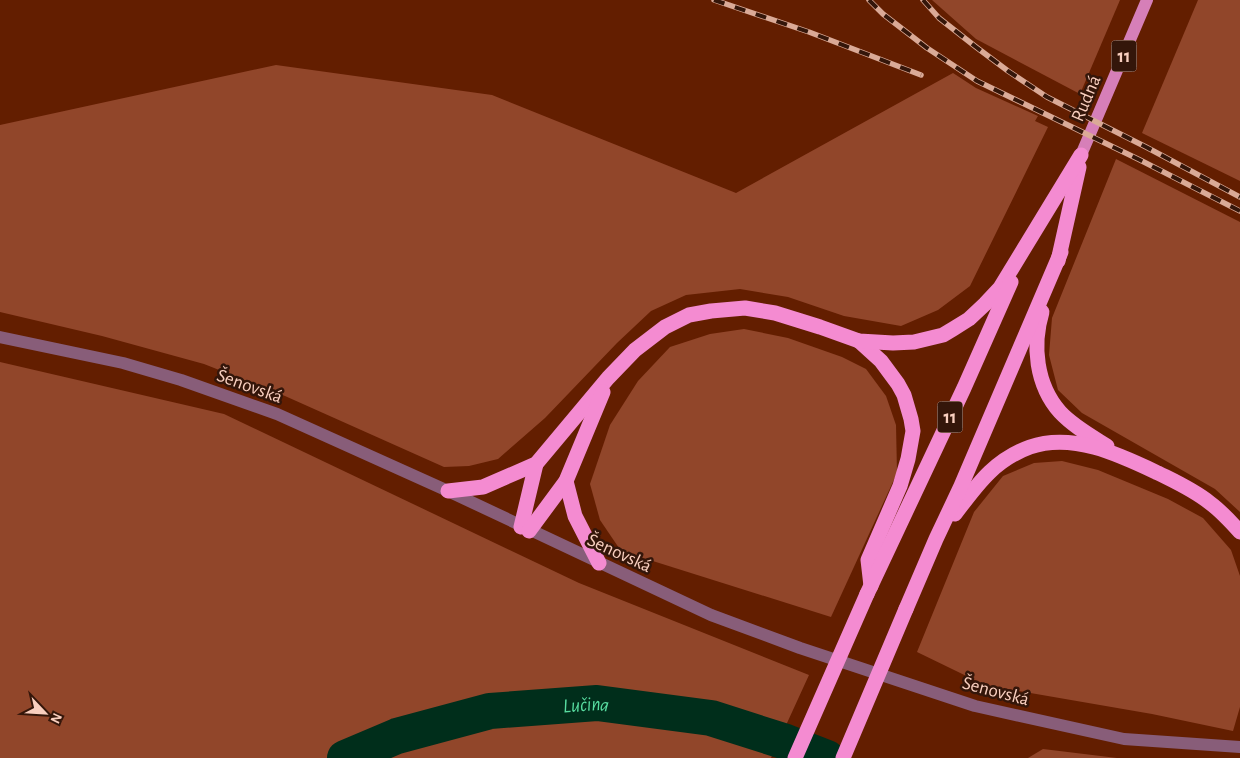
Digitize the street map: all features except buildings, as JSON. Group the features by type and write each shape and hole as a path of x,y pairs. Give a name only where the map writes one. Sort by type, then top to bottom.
{"highway":[{"name":"11","path":"795,758 869,590 964,388 1030,240 1081,155"},
{"name":"11","path":"843,758 936,539 962,486 1060,252 1081,155"},
{"path":"448,491 483,486 536,464 608,378 635,350 666,327 689,315 711,310 745,308 774,313 820,326 859,341 893,344 914,342 943,335 969,319 1000,288 1030,240"},
{"path":"1060,252 1039,323 1037,353 1044,386 1053,403 1067,419 1130,460 1196,492 1211,503 1240,532"},
{"path":"859,341 881,361 898,384 904,395 913,431 908,459 900,486 868,560 869,590"},
{"path":"525,529 566,481 608,378"},
{"path":"936,539 987,474 1000,463 1024,450 1040,444 1061,442 1096,448 1130,460"},
{"path":"525,529 536,464"},
{"path":"566,481 574,516 599,563"}],"main road":[{"name":"Rudná","path":"1081,155 1148,0"}],"street":[{"name":"Šenovská","path":"0,337 123,363 181,380 277,414 448,491 525,529 711,615 800,648 975,706 1124,740 1240,746"}],"shaded area":[{"path":"932,0 1120,0 1080,94 976,39"},
{"path":"1198,0 1240,0 1240,181 1142,133"},
{"path":"276,65 492,95 736,193 953,73 976,88 1038,116 1035,121 1048,127 970,286 938,310 901,326 844,316 788,297 740,289 686,295 651,311 617,343 545,418 498,459 469,466 444,467 285,396 204,364 102,336 0,312 0,125"},
{"path":"1116,159 1240,222 1240,512 1215,489 1082,413 1058,390 1049,355 1052,318"},
{"path":"744,329 788,338 842,357 866,369 886,396 896,425 897,473 831,617 621,551 600,520 590,484 610,425 638,381 670,347 710,334"},
{"path":"0,362 224,414 579,583 809,675 771,758 0,758"},
{"path":"1062,461 1098,470 1168,499 1203,518 1231,550 1240,576 1240,707 1233,731 1152,714 985,685 917,652 974,512 1003,476 1034,463"},
{"path":"1043,749 1117,758 1028,758"}],"waterway":[{"name":"Lučina","path":"345,758 397,736 490,711 597,703 711,718 786,742 827,758"}],"railway":[{"path":"714,0 809,32 921,75"},
{"path":"869,0 883,14 927,48 977,81 1240,211"},
{"path":"923,0 939,18 976,47 1047,97 1240,197"}]}
